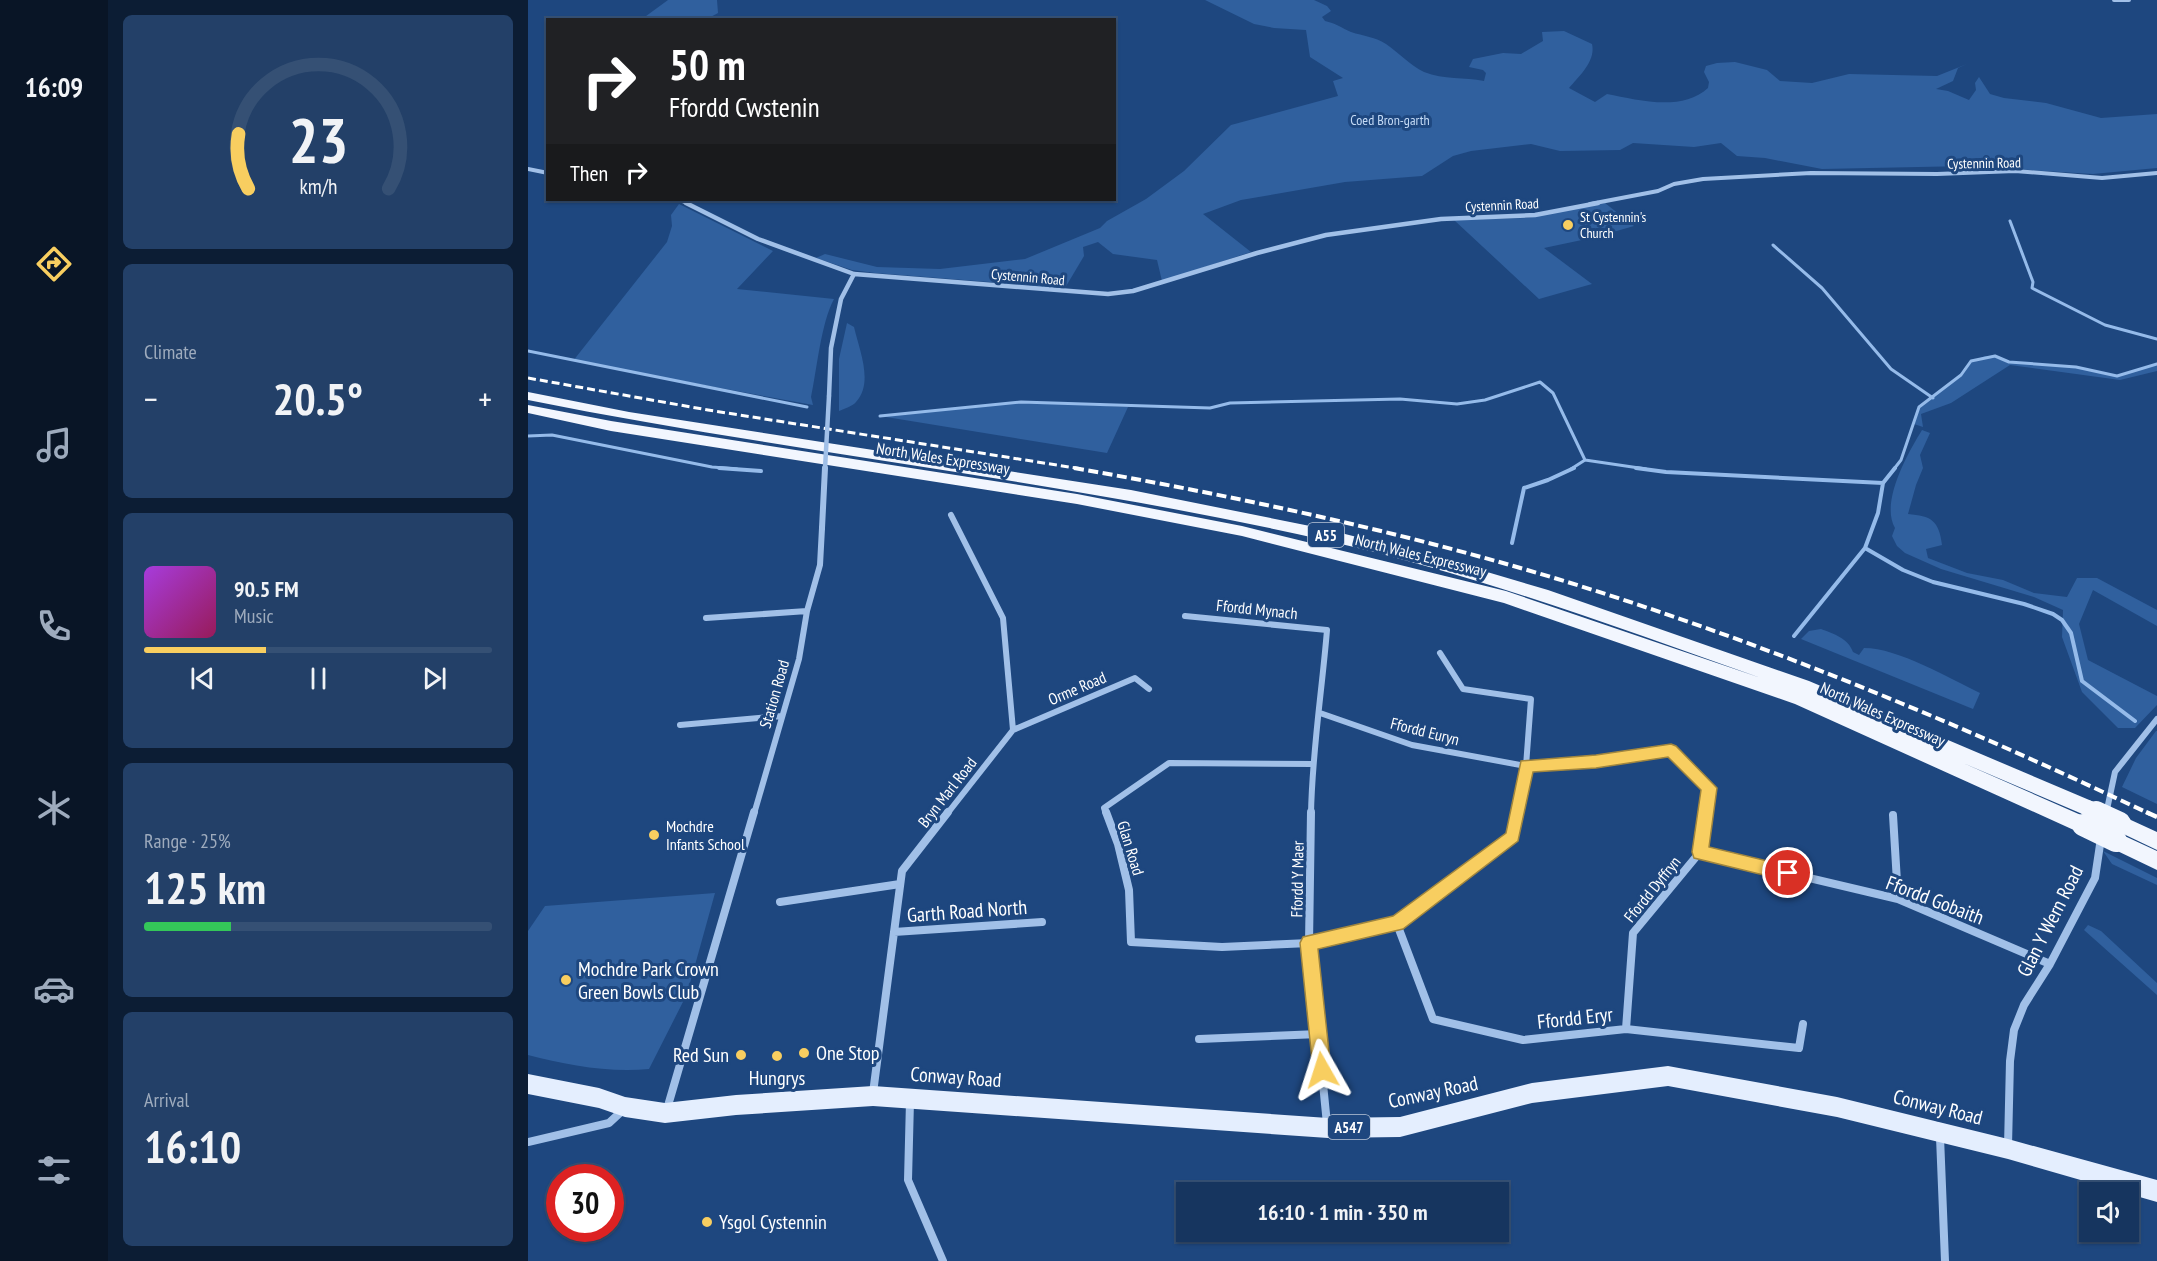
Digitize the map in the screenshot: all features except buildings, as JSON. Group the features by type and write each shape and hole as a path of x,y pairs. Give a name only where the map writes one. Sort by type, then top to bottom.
{"highway":[{"name":"North Wales Expressway","path":"528,396 641,418 1131,495 1325,535 1433,562 1542,594 1803,686 2118,832 2157,861"},
{"name":"North Wales Expressway","path":"528,409 611,426 1089,502 1242,531 1506,597 1801,699 2085,816"},
{"name":"North Wales Expressway","path":"2118,832 2157,841"}],"main road":[{"name":"Conway Road","path":"528,1084 599,1098 625,1107 665,1113 736,1105 873,1096 1328,1128 1400,1127 1532,1093 1668,1076 1838,1107 2008,1149 2157,1191"}],"street":[{"path":"2114,0 2129,0"},
{"path":"528,169 546,173"},
{"name":"Cystennin Road","path":"682,201 758,239 854,273 1095,293 1120,293 1326,235 1451,218 1535,215 1658,191 1674,184 1703,179 1811,173 1937,174 2015,171 2102,178 2157,173"},
{"name":"Station Road","path":"665,1113 782,716 820,565 831,348 841,299 854,273"},
{"path":"951,515 1004,618 1013,730"},
{"path":"706,618 807,611"},
{"name":"Ffordd Mynach","path":"1185,616 1327,630"},
{"name":"Ffordd Y Maer","path":"1327,630 1320,713 1312,764 1309,943 1328,1128"},
{"path":"1309,943 1397,924 1513,836 1526,766 1531,699 1463,689 1440,653"},
{"name":"Orme Road","path":"1013,730 1135,678 1149,689"},
{"name":"Ffordd Euryn","path":"1320,713 1412,745 1526,766"},
{"path":"680,725 782,716"},
{"name":"Glan Y Wern Road","path":"2008,1149 2010,1060 2014,1030 2024,1005 2050,964 2095,878 2115,772 2157,719"},
{"name":"Bryn Marl Road","path":"873,1096 902,871 1013,730"},
{"name":"Ffordd Dyffryn","path":"1526,766 1596,761 1671,751 1709,788 1700,852 1633,933 1626,1029"},
{"name":"Glan Road","path":"1309,943 1222,947 1131,942 1129,890 1118,844 1104,808 1169,762 1312,764"},
{"path":"1893,815 1898,899"},
{"name":"Ffordd Gobaith","path":"1700,852 1898,899 2050,964"},
{"path":"780,902 900,884"},
{"name":"Garth Road North","path":"894,932 1042,922"},
{"name":"Ffordd Eryr","path":"1397,924 1433,1019 1523,1040 1626,1029 1799,1048 1803,1024"},
{"path":"1198,1039 1318,1034"},
{"path":"910,1098 908,1179 944,1261"},
{"path":"528,1142 609,1123 625,1107"},
{"path":"1940,1133 1945,1261"}],"green space":[{"path":"668,0 717,0 718,13 709,18 643,18"},
{"name":"Coed Bron-garth","path":"1205,0 1314,0 1327,6 1331,11 1322,17 1325,21 1382,42 1424,72 1484,81 1486,73 1483,70 1469,67 1473,59 1503,53 1521,54 1543,41 1542,32 1564,31 1592,44 1592,56 1589,62 1569,88 1595,102 1607,94 1659,102 1686,100 1708,88 1709,82 1704,72 1706,66 1717,63 1735,62 1767,70 1780,81 1812,83 1849,74 1937,76 1967,64 1958,68 1953,81 1936,89 1948,91 1969,100 1976,90 1975,83 1979,77 1990,94 2004,98 2046,103 2101,118 2157,114 2157,168 2093,174 1967,166 1822,169 1765,158 1737,156 1721,143 1694,147 1633,143 1620,150 1560,151 1531,144 1471,151 1453,156 1422,176 1345,182 1241,200 1203,214 1251,252 1162,281 1157,260 1113,254 1098,242 1083,247 1084,256 1065,288 875,273 852,270 816,258 825,254 877,267 940,269 1025,259 1100,228 1107,221 1146,199 1184,171 1231,125 1338,96 1333,81 1343,78 1310,57 1306,30 1254,24"},
{"path":"1605,203 1634,226 1544,248 1592,284 1539,299 1454,220 1527,218"},
{"path":"679,204 773,251 737,289 834,299 820,347 811,397 813,405 573,361 667,242 672,226 671,215"},
{"path":"847,323 854,327 865,376 861,394 855,403 839,411 839,359"},
{"path":"1985,356 1995,356 2009,362 2076,367 2117,376 2157,364 2157,371 2120,380 2010,365 1951,403 1921,414 1923,427 1914,424 1919,407 1961,375 1971,362"},
{"path":"1021,402 1128,407 1107,453 880,416"},
{"path":"1922,430 1930,433 1920,455 1923,468 1908,514 1928,518 1939,530 1942,545 1926,549 1928,558 1967,573 2003,580 2034,593 2067,597 2077,578 2097,578 2157,610 2157,626 2093,590 2079,624 2088,660 2157,696 2157,705 2135,728 2118,728 2082,692 2062,637 2063,610 2034,597 1941,569 1905,553 1897,546 1892,536 1895,528 1891,517 1893,492 1903,464"},
{"path":"1821,629 1844,640 1853,652 1859,655 1864,648 1892,653 1923,665 1980,693 1973,709 1801,639 1809,631"},
{"path":"2156,731 2157,804 2122,787 2136,758"},
{"path":"2103,851 2157,878 2157,885 2112,864"},
{"path":"715,893 687,994 649,1069 619,1070 588,1067 528,1055 528,931 545,906"},
{"path":"2088,925 2101,931 2157,983 2157,995 2084,930"}],"waterway":[{"path":"2010,221 2033,282 2032,288 2105,325 2157,339"},
{"path":"1773,245 1822,288 1891,369 1932,397"},
{"path":"528,351 807,407"},
{"path":"1932,397 1961,375 1971,361 1995,356 2009,362 2076,367 2117,376 2157,364"},
{"path":"880,416 1021,402 1210,408 1230,403 1400,399 1457,404 1485,400 1540,382 1553,393 1585,460"},
{"path":"1894,469 1901,460 1919,407 1932,397"},
{"path":"528,436 552,435 712,467 737,469"},
{"path":"1571,469 1585,460"},
{"path":"1585,460 1646,469"},
{"path":"719,468 761,471"},
{"path":"1512,543 1524,488 1574,468"},
{"path":"1636,468 1666,472 1883,483"},
{"path":"1883,483 1895,468"},
{"path":"1865,548 1878,513 1883,483"},
{"path":"1794,636 1865,548"},
{"path":"1865,548 1903,570 1933,582 2024,604 2053,614 2062,620 2071,633 2082,681 2135,721"}],"railway":[{"path":"528,378 708,410 1082,469"},
{"path":"1074,468 1254,502 1374,529 1492,560 1628,601 1855,684 2003,747 2150,814"},
{"path":"2146,812 2157,817"}],"place":[{"name":"St Cystennin's Church","path":"1568,225"},
{"name":"Mochdre Infants School","path":"654,835"},
{"name":"Mochdre Park Crown Green Bowls Club","path":"566,980"},
{"name":"One Stop","path":"804,1053"},
{"name":"Red Sun","path":"741,1055"},
{"name":"Hungrys","path":"777,1056"},
{"name":"Ysgol Cystennin","path":"707,1222"}],"route":[{"path":"1322,1070 1309,943 1397,924 1513,836 1526,766 1596,761 1671,751 1709,788 1700,852 1788,873"}]}
